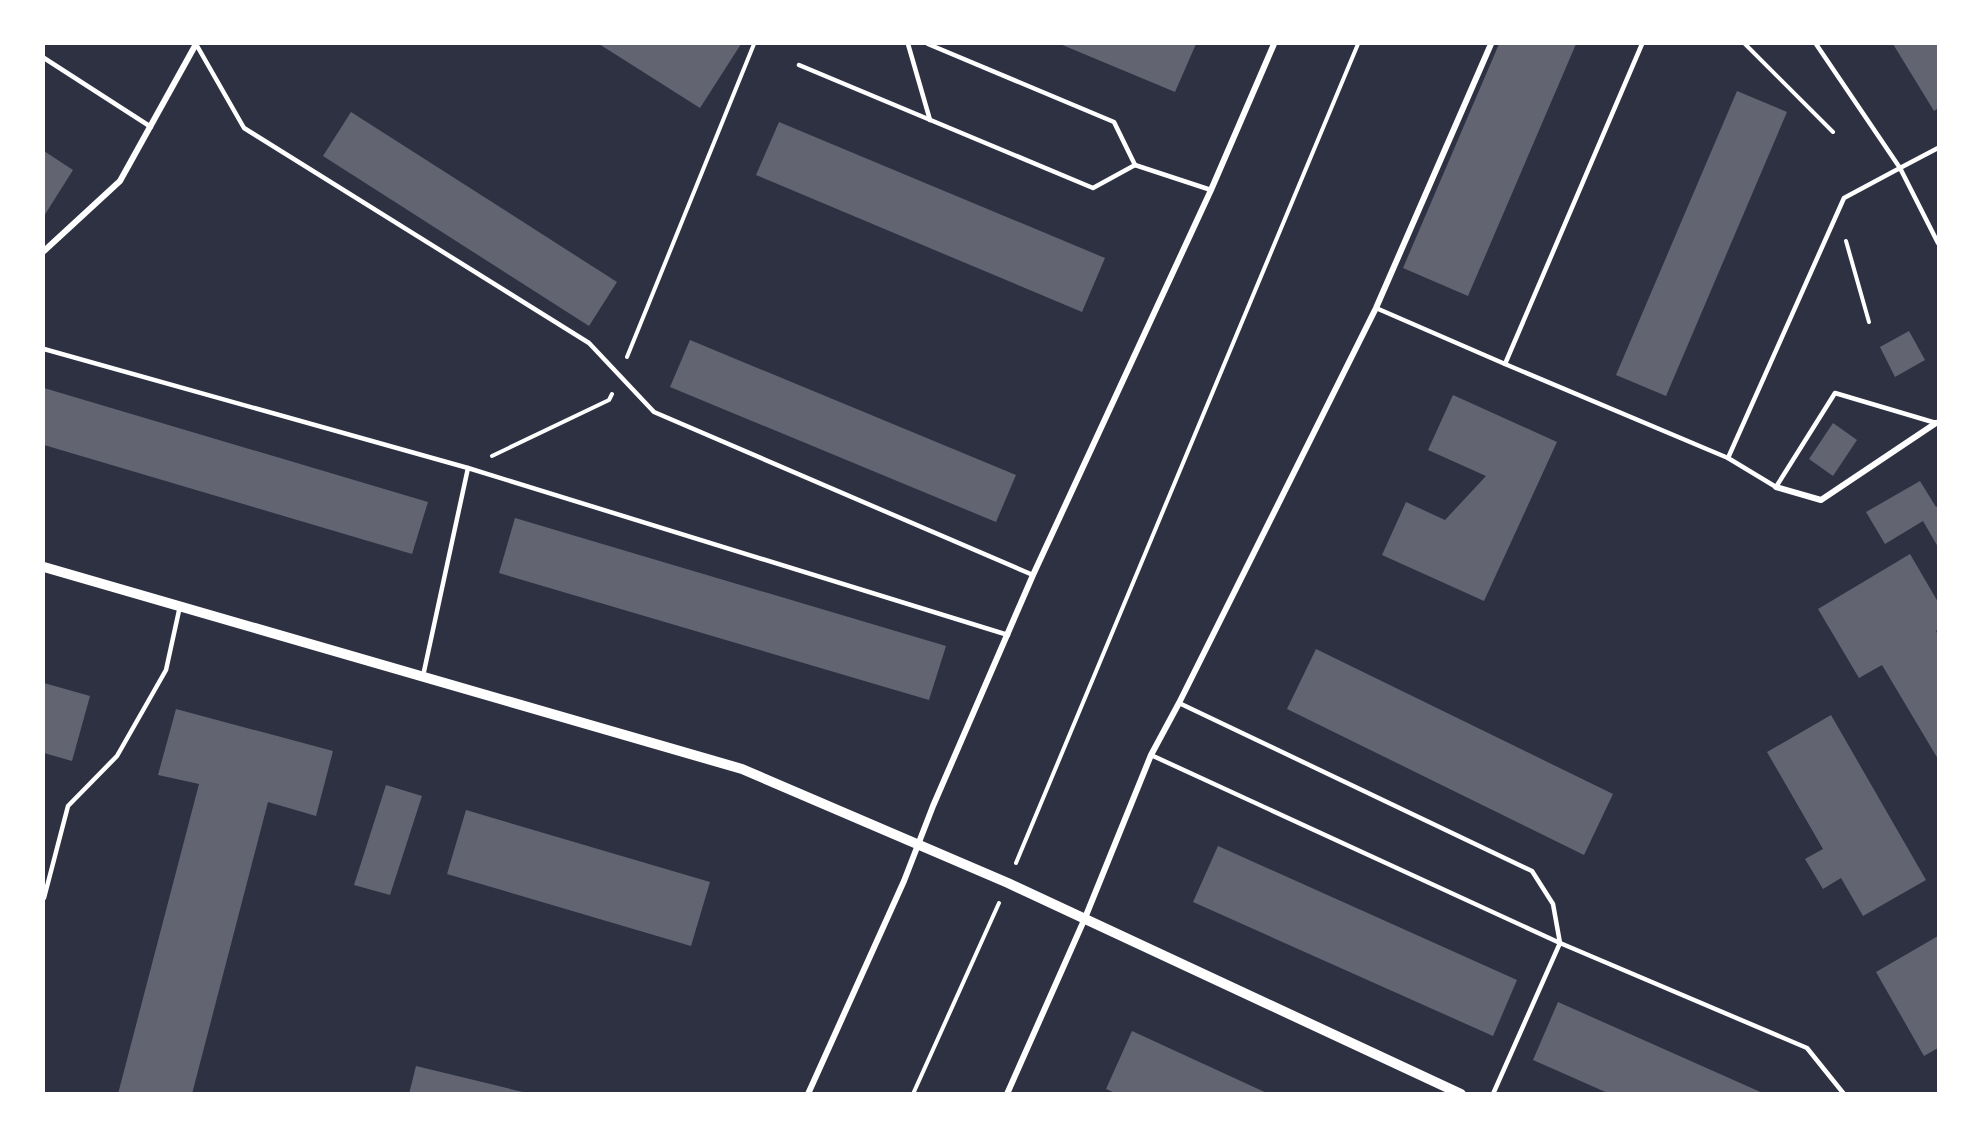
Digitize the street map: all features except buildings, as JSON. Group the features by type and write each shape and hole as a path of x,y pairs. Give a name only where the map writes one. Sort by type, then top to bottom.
{"street":[{"path":"44,251 120,181 196,44"},
{"path":"808,1094 904,881 933,806 1033,575 1211,190 1274,44"},
{"path":"1007,1094 1085,918 1151,755 1179,704 1376,308 1491,44"},
{"path":"1776,487 1821,500 1938,424"},
{"path":"44,567 742,769 1008,883 1461,1094"}],"lane":[{"path":"196,44 244,128 589,343 654,412 1033,575"},
{"path":"908,44 930,120"},
{"path":"928,44 1114,122 1135,165 1211,190"},
{"path":"1505,364 1642,44"},
{"path":"1816,44 1900,168 1938,243"},
{"path":"44,58 151,127"},
{"path":"799,65 1093,188 1135,165"},
{"path":"1728,458 1845,198 1938,148"},
{"path":"1376,308 1728,458 1776,487 1835,393 1938,424"},
{"path":"44,349 468,468 1008,634"},
{"path":"423,676 468,468"},
{"path":"44,898 68,806 117,756 166,670 180,606"},
{"path":"1179,704 1532,871 1553,904 1560,943 1493,1094"},
{"path":"1151,755 1560,943 1807,1048 1844,1094"}],"path":[{"path":"468,468 609,400 754,44"},
{"path":"1014,866 1358,44"},
{"path":"1745,44 1833,132"},
{"path":"1838,212 1869,322"},
{"path":"913,1094 1008,883"}]}
